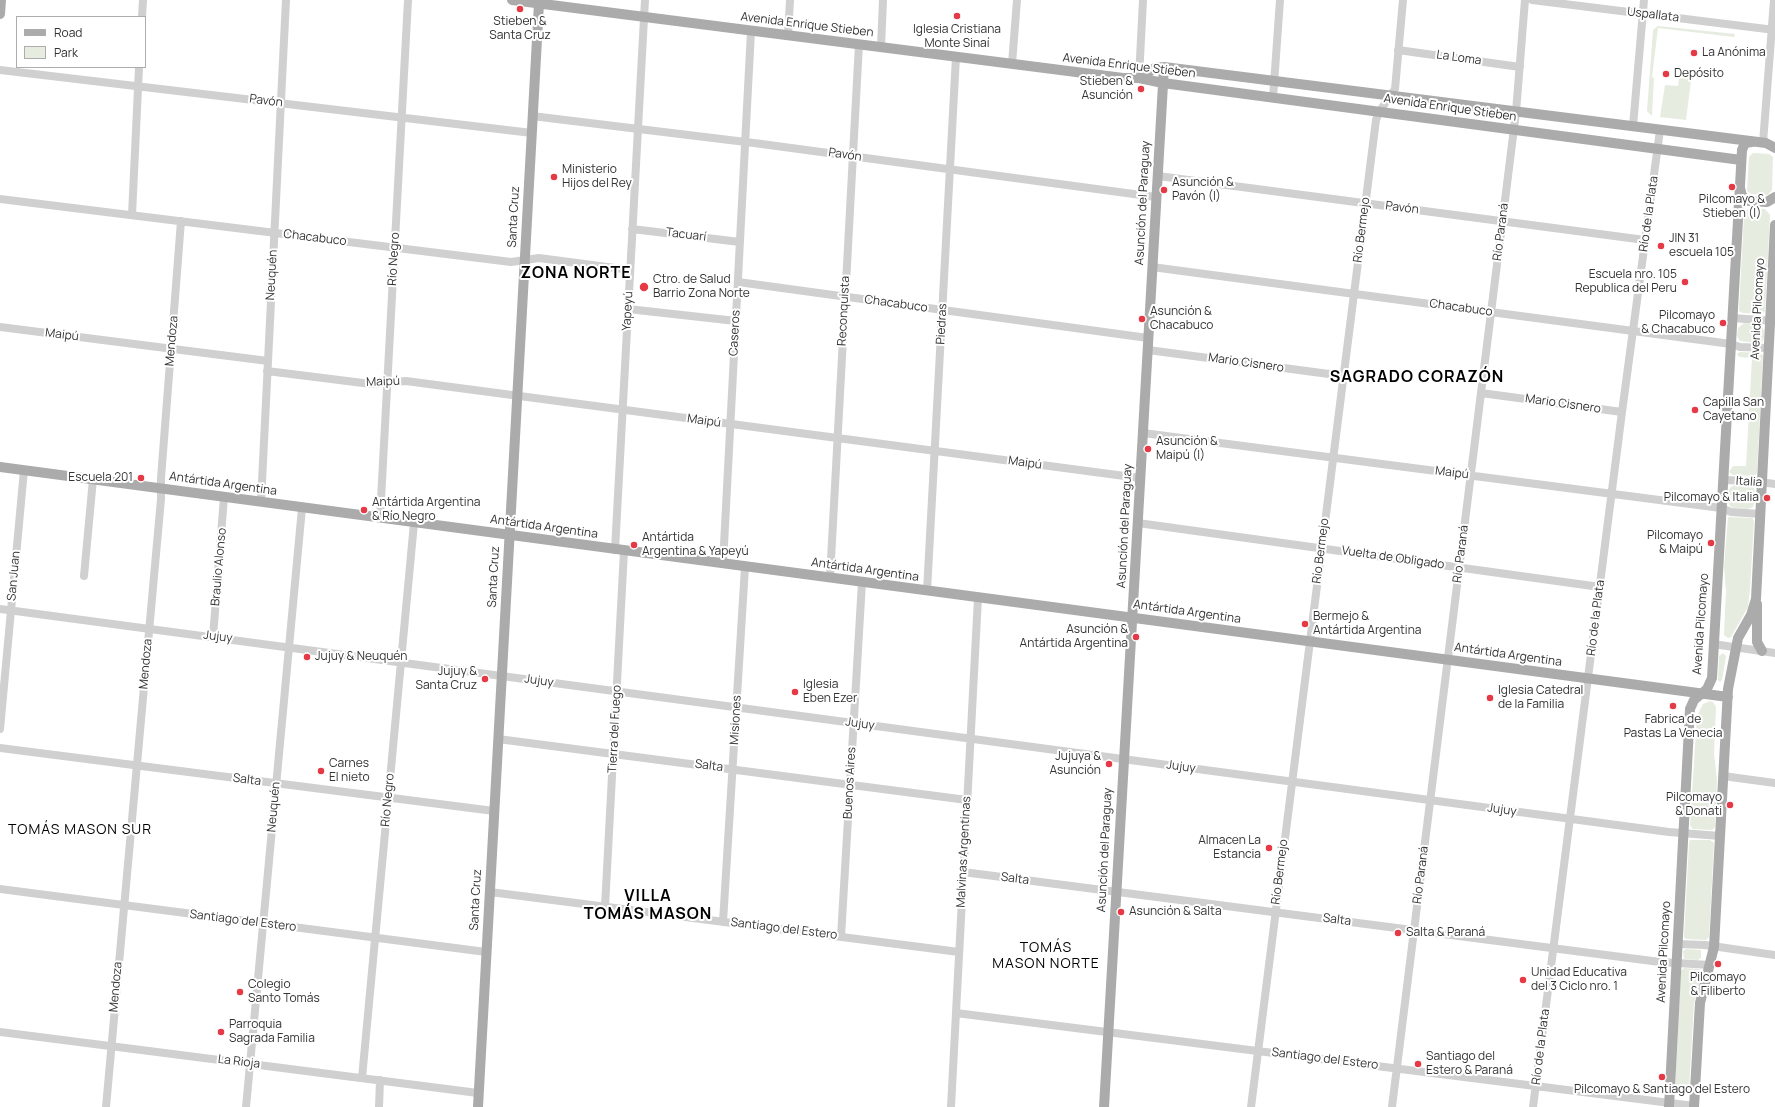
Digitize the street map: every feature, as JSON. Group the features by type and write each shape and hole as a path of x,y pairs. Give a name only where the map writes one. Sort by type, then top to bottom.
{"main road":[{"path":"0,14 1,0"},
{"name":"Avenida Enrique Stieben","path":"512,0 539,2 751,31 1123,78 1139,78 1163,83 1273,98 1742,160"},
{"name":"Santa Cruz","path":"478,1107 539,2"},
{"path":"1139,78 1155,68 1164,67"},
{"name":"Avenida Enrique Stieben","path":"1164,67 1763,143 1770,144 1775,148"},
{"name":"Asunción del Paraguay","path":"1104,1107 1164,67"},
{"name":"Avenida Pilcomayo","path":"1669,1105 1690,709 1694,700 1707,689 1711,681 1742,160 1744,145 1752,142"},
{"path":"1740,188 1742,196 1749,201 1768,202 1775,197"},
{"name":"Avenida Pilcomayo","path":"1694,1106 1699,1008 1714,947 1728,697 1740,632 1753,610 1756,596 1769,348 1773,320 1775,225"},
{"name":"Antártida Argentina","path":"0,467 509,536 1728,697"},
{"path":"1756,596 1757,642 1762,651"}],"street":[{"path":"142,16 143,0"},
{"name":"Neuquén","path":"261,502 286,0"},
{"name":"Río Negro","path":"380,518 408,0"},
{"name":"Yapeyú","path":"620,550 623,410 645,0"},
{"path":"788,35 790,0"},
{"path":"881,47 883,0"},
{"path":"1012,64 1017,0"},
{"path":"1139,78 1143,0"},
{"path":"1273,98 1280,0"},
{"name":"Río Bermejo","path":"1251,1107 1376,120 1379,112 1395,89 1403,0"},
{"name":"Río Paraná","path":"1392,1107 1503,221 1516,112 1526,0"},
{"name":"Uspallata","path":"1532,0 1774,30"},
{"path":"1633,126 1644,0"},
{"path":"1763,143 1774,30 1774,0"},
{"name":"Caseros","path":"723,564 751,31"},
{"name":"Reconquista","path":"830,578 859,44"},
{"name":"La Loma","path":"1398,50 1520,67"},
{"name":"Piedras","path":"927,591 956,57"},
{"path":"132,215 139,68"},
{"name":"Pavón","path":"0,70 532,133"},
{"name":"Pavón","path":"532,116 853,156 1156,197"},
{"name":"Río de la Plata","path":"1534,1107 1622,412 1660,130"},
{"name":"Pavón","path":"1158,176 1646,240"},
{"name":"Chacabuco","path":"0,199 511,262 539,258 630,270"},
{"name":"Mendoza","path":"106,1107 150,628 181,221"},
{"name":"Tacuarí","path":"632,229 740,242"},
{"name":"Chacabuco","path":"1152,267 1731,344 1743,347 1769,348"},
{"name":"Chacabuco","path":"738,282 1148,338"},
{"path":"628,309 736,321"},
{"path":"1732,318 1773,320"},
{"name":"Maipú","path":"0,327 268,361"},
{"name":"Mario Cisnero","path":"1148,350 1344,376"},
{"name":"Maipú","path":"267,371 371,384 406,381 1140,478"},
{"name":"Mario Cisnero","path":"1481,393 1622,412"},
{"name":"Maipú","path":"1143,433 1721,508 1731,512 1760,514"},
{"name":"San Juan","path":"0,729 24,470"},
{"path":"84,576 93,479"},
{"name":"Italia","path":"1723,480 1775,484"},
{"name":"Braulio Alonso","path":"213,637 224,497"},
{"name":"Neuquén","path":"246,1107 302,508"},
{"name":"Río Negro","path":"362,1078 414,523"},
{"name":"Vuelta de Obligado","path":"1138,523 1600,586"},
{"name":"Tierra del Fuego","path":"605,907 617,692 620,550"},
{"name":"Misiones","path":"723,922 745,567"},
{"name":"Buenos Aires","path":"841,937 862,582"},
{"name":"Malvinas Argentinas","path":"951,1107 978,598"},
{"name":"Jujuy","path":"0,609 1570,819 1684,834 1720,836"},
{"path":"1713,644 1775,653"},
{"name":"Salta","path":"498,739 967,800"},
{"name":"Salta","path":"0,748 494,811"},
{"path":"1723,776 1775,783"},
{"name":"Salta","path":"964,872 1554,948 1677,963 1710,965"},
{"name":"Santiago del Estero","path":"0,889 486,952"},
{"name":"Santiago del Estero","path":"490,892 959,952"},
{"path":"1678,944 1775,955"},
{"name":"Santiago del Estero","path":"956,1013 1536,1086 1669,1105 1694,1106"},
{"name":"La Rioja","path":"0,1032 478,1092"},
{"path":"379,1107 380,1080"}],"green space":[{"path":"1658,26 1735,34 1734,37 1658,28 1652,77 1654,78 1652,116 1647,111 1653,30"},
{"path":"1680,71 1692,73 1686,120 1660,117 1665,85 1678,86"},
{"path":"1753,153 1769,154 1773,157 1772,190 1768,195 1751,194 1747,191 1749,157"},
{"path":"1750,208 1765,209 1770,215 1765,311 1762,314 1743,313 1739,311 1744,216 1745,211"},
{"path":"1744,323 1758,324 1762,326 1764,338 1762,342 1740,341 1737,336 1738,328"},
{"path":"1740,352 1760,353 1763,355 1757,473 1754,476 1733,475 1729,472 1733,466 1746,466 1752,358 1739,357 1737,354"},
{"path":"1735,485 1749,485 1754,488 1755,502 1753,507 1748,509 1733,508 1730,506 1728,502 1729,490"},
{"path":"1728,517 1752,518 1754,521 1748,607 1731,637 1728,638 1724,635 1726,591 1724,567"},
{"path":"1723,653 1726,656 1722,680 1720,682 1718,680 1719,656"},
{"path":"1710,701 1713,702 1716,707 1714,754 1717,780 1715,827 1712,830 1693,829 1690,825 1697,716 1703,704"},
{"path":"1690,840 1710,840 1714,843 1709,937 1706,940 1686,939 1684,937"},
{"path":"1686,949 1701,950 1701,958 1698,960 1684,959 1683,951"},
{"path":"1684,968 1700,969 1702,972 1694,1004 1689,1089 1687,1093 1682,1096 1677,1093 1675,1089 1681,971"}],"place":[{"name":"Stieben & Santa Cruz","path":"520,9"},
{"name":"Iglesia Cristiana Monte Sinaí","path":"957,16"},
{"name":"La Anónima","path":"1694,53"},
{"name":"Depósito","path":"1666,74"},
{"name":"Stieben & Asunción","path":"1141,89"},
{"name":"Ministerio Hijos del Rey","path":"554,177"},
{"name":"Pilcomayo & Stieben (I)","path":"1732,187"},
{"name":"Asunción & Pavón (I)","path":"1164,190"},
{"name":"JIN 31 escuela 105","path":"1661,246"},
{"name":"Escuela nro. 105 Republica del Peru","path":"1685,282"},
{"name":"Ctro. de Salud Barrio Zona Norte","path":"644,287"},
{"name":"Asunción & Chacabuco","path":"1142,319"},
{"name":"Pilcomayo & Chacabuco","path":"1723,323"},
{"name":"Capilla San Cayetano","path":"1695,410"},
{"name":"Asunción & Maipú (I)","path":"1148,449"},
{"name":"Escuela 201","path":"141,478"},
{"name":"Pilcomayo & Italia","path":"1767,498"},
{"name":"Antártida Argentina & Río Negro","path":"364,510"},
{"name":"Pilcomayo & Maipú","path":"1711,543"},
{"name":"Antártida Argentina & Yapeyú","path":"634,545"},
{"name":"Bermejo & Antártida Argentina","path":"1305,624"},
{"name":"Asunción & Antártida Argentina","path":"1136,637"},
{"name":"Jujuy & Neuquén","path":"307,657"},
{"name":"Jujuy & Santa Cruz","path":"485,679"},
{"name":"Iglesia Eben Ezer","path":"795,692"},
{"name":"Iglesia Catedral de la Familia","path":"1490,698"},
{"name":"Fabrica de Pastas La Venecia","path":"1673,706"},
{"name":"Jujuya & Asunción","path":"1109,764"},
{"name":"Carnes El nieto","path":"321,771"},
{"name":"Pilcomayo & Donati","path":"1730,805"},
{"name":"Almacen La Estancia","path":"1269,848"},
{"name":"Asunción & Salta","path":"1121,912"},
{"name":"Salta & Paraná","path":"1398,933"},
{"name":"Pilcomayo & Filiberto","path":"1718,964"},
{"name":"Unidad Educativa del 3 Ciclo nro. 1","path":"1523,980"},
{"name":"Colegio Santo Tomás","path":"240,992"},
{"name":"Parroquia Sagrada Familia","path":"221,1032"},
{"name":"Santiago del Estero & Paraná","path":"1418,1064"},
{"name":"Pilcomayo & Santiago del Estero","path":"1662,1077"}],"district":[{"name":"ZONA NORTE","path":"576,274"},
{"name":"SAGRADO CORAZÓN","path":"1417,378"},
{"name":"TOMÁS MASON SUR","path":"80,830"},
{"name":"VILLA TOMÁS MASON","path":"648,906"},
{"name":"TOMÁS MASON NORTE","path":"1046,956"}]}
